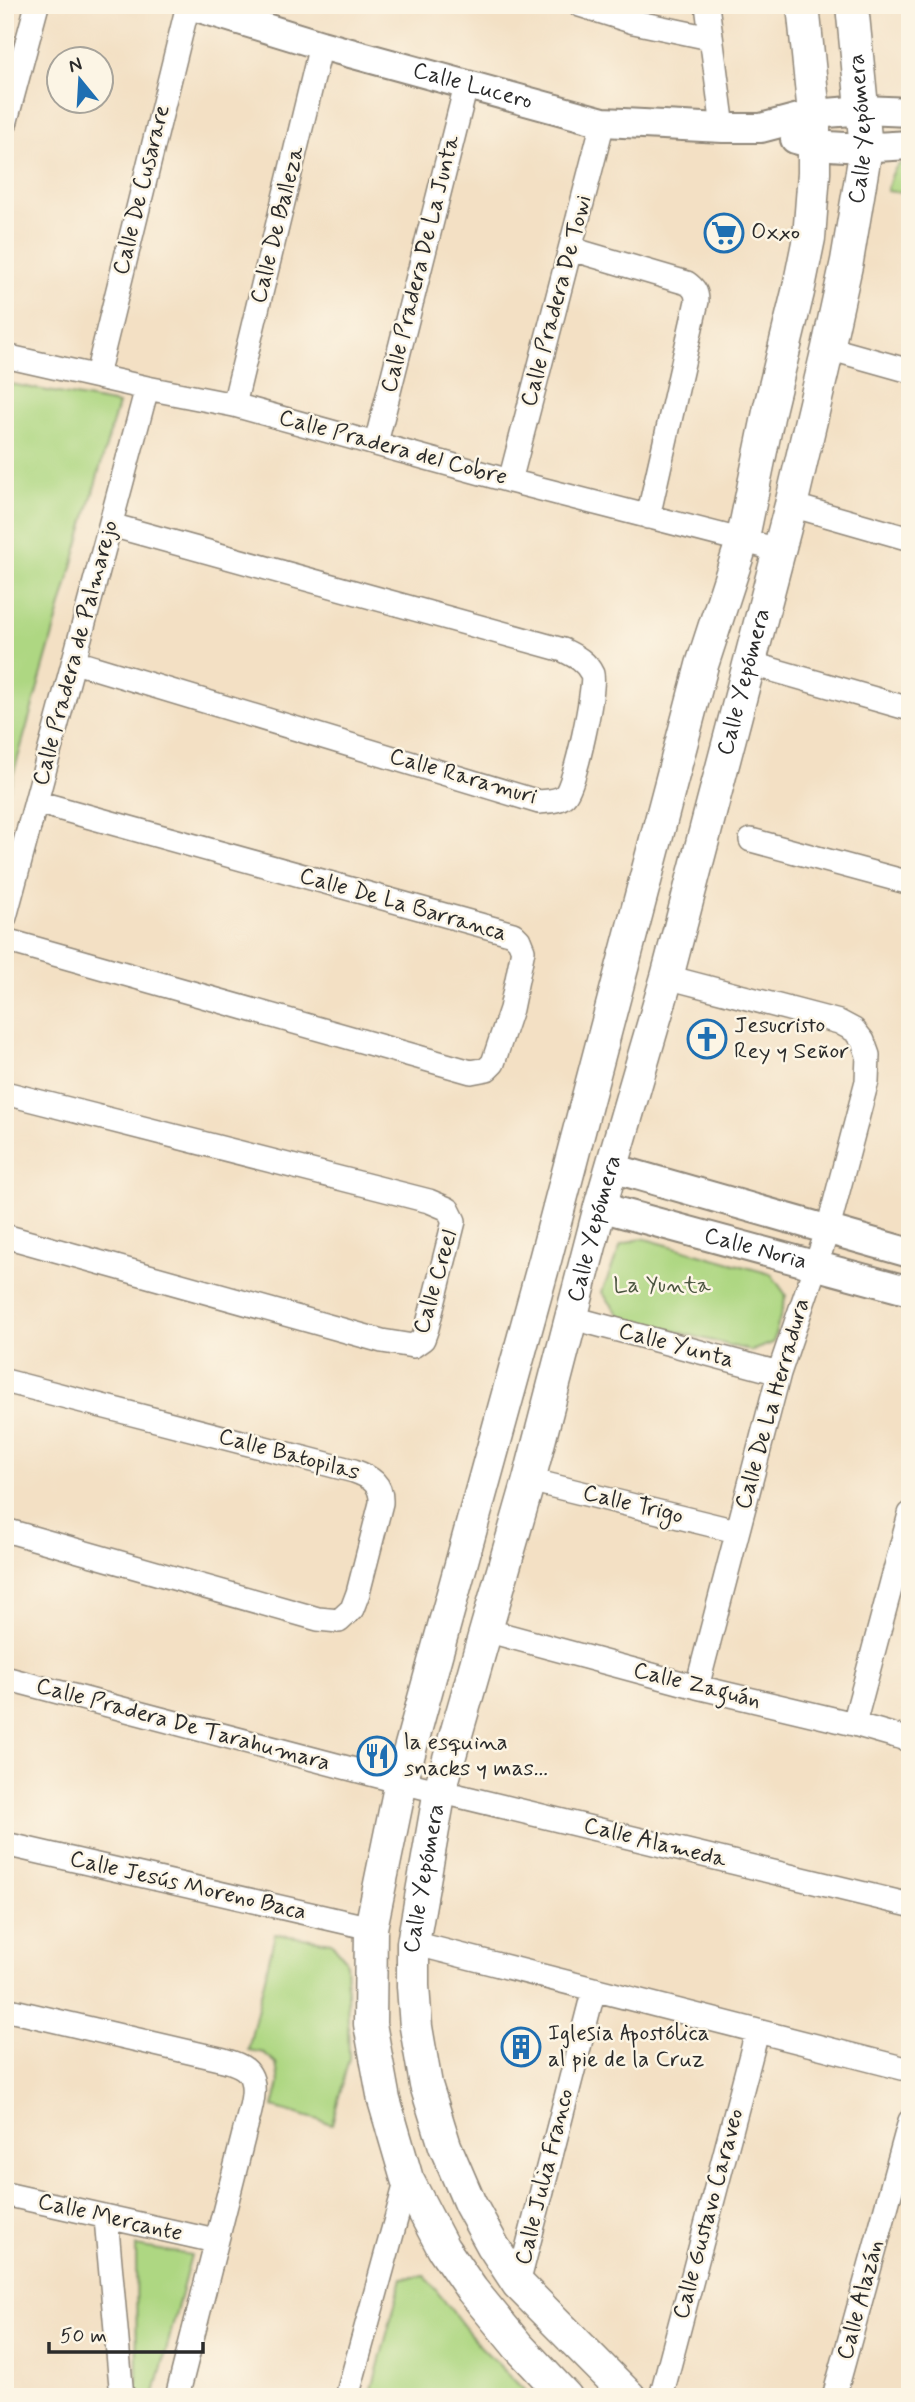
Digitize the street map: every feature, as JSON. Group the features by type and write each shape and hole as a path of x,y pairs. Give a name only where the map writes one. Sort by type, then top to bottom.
{"main road":[{"name":"Calle Yepómera","path":"566,2397 518,2346 472,2290 443,2248 407,2179 384,2100 370,2024 371,1928 401,1782 545,1260 702,665 742,542 809,238 814,130 803,5"},
{"name":"Calle Yepómera","path":"630,2397 518,2284 470,2204 441,2133 426,2085 416,2027 413,1943 440,1790 529,1480 600,1207 667,977 791,505 848,261 866,148 852,5"}],"street":[{"path":"5,124 37,5"},
{"name":"Calle Lucero","path":"189,5 466,86 603,122 814,130"},
{"name":"Calle De Cusarare","path":"97,375 189,5"},
{"path":"580,5 634,22 710,38"},
{"path":"707,5 723,128"},
{"name":"Calle De Balleza","path":"234,405 321,45"},
{"name":"Calle Pradera De La Junta","path":"376,443 466,86"},
{"path":"814,130 864,110 910,112"},
{"name":"Calle Pradera De Towi","path":"510,481 603,122"},
{"path":"814,130 866,148 910,145"},
{"path":"571,249 687,283 697,293 648,517"},
{"path":"828,348 910,371"},
{"name":"Calle Pradera del Cobre","path":"5,356 234,405 510,481 779,550"},
{"name":"Calle Pradera de Palmarejo","path":"5,917 147,388"},
{"path":"791,505 910,539"},
{"name":"Calle Raramuri","path":"75,662 540,802 561,799 572,784 593,678 588,667 576,656 563,650 111,525"},
{"path":"749,663 910,709"},
{"name":"Calle De La Barranca","path":"5,940 471,1072 487,1069 493,1063 511,1009 523,950 513,934 36,802"},
{"path":"751,840 910,883"},
{"name":"Calle De La Herradura","path":"667,977 839,1022 853,1030 863,1041 869,1055 867,1081 828,1229 779,1373 697,1687"},
{"name":"Calle Creel","path":"5,1093 429,1201 448,1209 454,1222 427,1328 422,1339 413,1346 382,1341 5,1236"},
{"name":"Calle Noria","path":"612,1168 910,1253"},
{"name":"Calle Noria","path":"600,1207 910,1291"},
{"name":"Calle Yunta","path":"573,1318 779,1373"},
{"name":"Calle Batopilas","path":"5,1381 354,1471 373,1480 382,1493 358,1593 352,1609 339,1621 318,1619 5,1530"},
{"name":"Calle Trigo","path":"529,1480 736,1531"},
{"path":"854,1724 910,1514"},
{"name":"Calle Zaguán","path":"485,1630 910,1740"},
{"name":"Calle Pradera De Tarahumara","path":"5,1678 401,1782"},
{"name":"Calle Alameda","path":"401,1782 910,1905"},
{"name":"Calle Jesús Moreno Baca","path":"5,1844 371,1928"},
{"path":"413,1943 910,2070"},
{"name":"Calle Julia Franco","path":"518,2284 593,1989"},
{"path":"5,2009 224,2060 246,2069 250,2074 252,2096 177,2397"},
{"name":"Calle Gustavo Caraveo","path":"662,2397 757,2032"},
{"name":"Calle Alazán","path":"834,2397 910,2121"},
{"path":"347,2397 407,2179"},
{"name":"Calle Mercante","path":"5,2193 215,2241"},
{"path":"106,2218 122,2397"}],"green space":[{"path":"910,160 910,194 887,191 896,167"},
{"path":"5,383 118,404 5,804"},
{"name":"La Yunta","path":"642,1238 771,1274 786,1295 773,1343 751,1351 621,1317 602,1292 621,1245"},
{"path":"275,1934 331,1942 346,1960 349,2058 332,2124 273,2107 279,2083 276,2063 264,2053 248,2050"},
{"path":"136,2246 191,2255 154,2397 137,2394"},
{"path":"425,2276 477,2343 531,2397 370,2397 402,2278"}],"place":[{"name":"Oxxo","path":"724,233"},
{"name":"Jesucristo Rey y Señor","path":"707,1039"},
{"name":"la esquina snacks y mas...","path":"377,1756"},
{"name":"Iglesia Apostólica al pie de la Cruz","path":"521,2047"}]}
